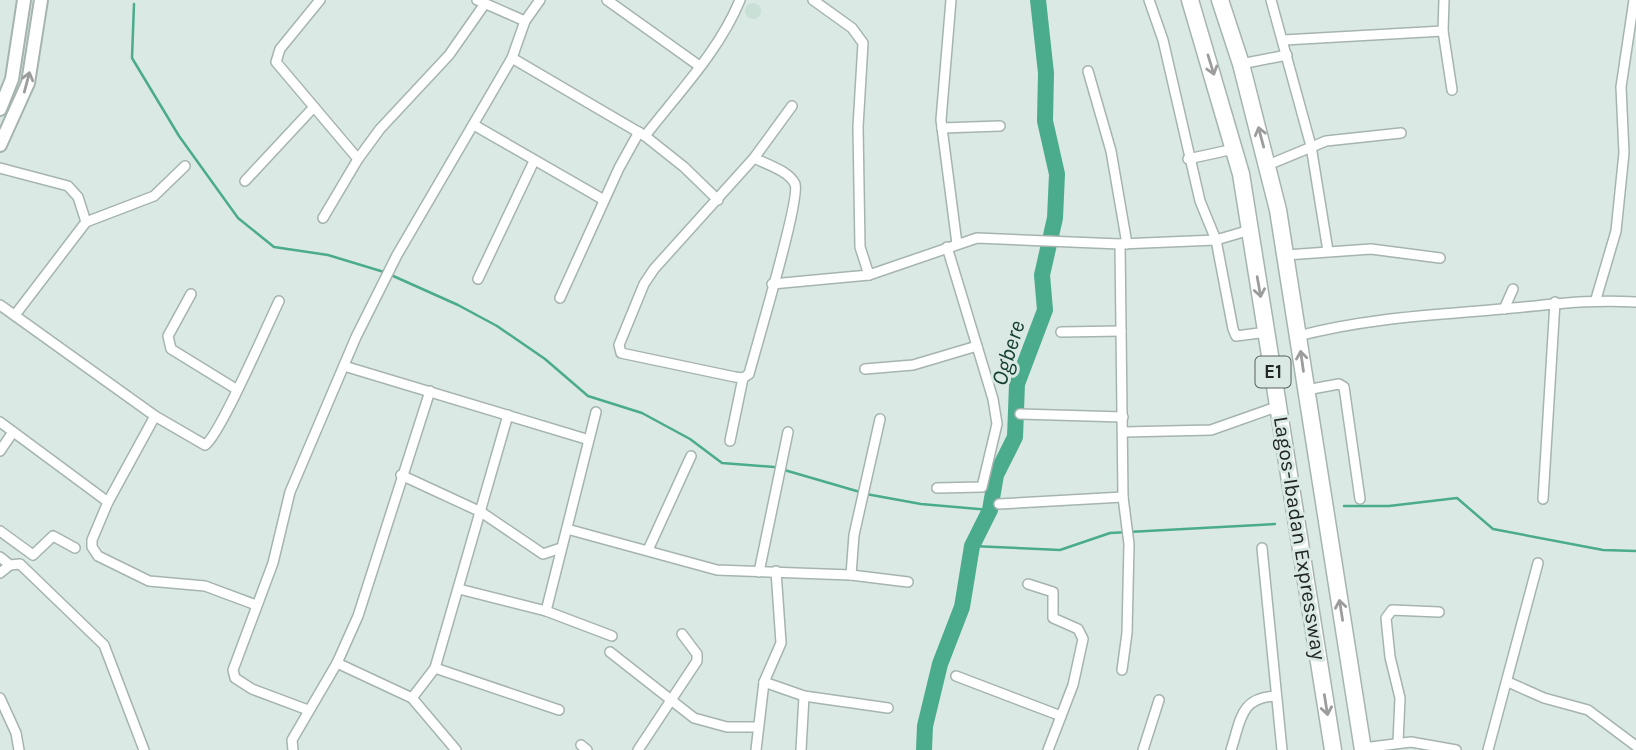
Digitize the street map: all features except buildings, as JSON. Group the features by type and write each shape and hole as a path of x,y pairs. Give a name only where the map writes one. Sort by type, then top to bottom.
{"highway":[{"name":"Lagos-Ibadan Expressway","path":"1190,0 1234,149 1250,230 1333,750"},
{"name":"Lagos-Ibadan Expressway","path":"1220,0 1241,64 1268,165 1286,255 1363,749"}],"main road":[{"path":"0,108 12,79 24,0"},
{"path":"0,145 28,83 41,0"}],"street":[{"path":"320,0 280,49 276,59 278,66 358,159"},
{"path":"308,709 252,689 235,678 233,670 273,563 290,492 344,366 397,255 512,58 525,21 540,0"},
{"path":"607,0 620,4 698,65"},
{"path":"560,298 604,200 642,134 724,37 740,0"},
{"path":"813,0 852,28 863,43 858,127 860,234 862,258 869,275"},
{"path":"951,0 942,90 942,128 957,244"},
{"path":"1149,0 1163,40 1188,159 1200,201 1216,240 1236,336 1267,331"},
{"path":"1271,0 1311,146 1328,251"},
{"path":"1444,0 1443,31 1452,90"},
{"path":"1596,299 1616,231 1624,153 1621,88 1634,0"},
{"path":"323,218 358,159 380,129 449,55 480,2 525,21"},
{"path":"1284,40 1443,31"},
{"path":"1241,64 1287,55"},
{"path":"512,58 642,134 684,167 718,201"},
{"path":"1088,71 1111,151 1123,244 1123,497 1129,544 1127,633 1122,670"},
{"path":"743,378 621,353 619,348 644,284 754,158 792,106"},
{"path":"245,181 313,108"},
{"path":"474,125 604,200"},
{"path":"942,128 1000,125"},
{"path":"1268,165 1326,141 1401,133"},
{"path":"1188,159 1234,149"},
{"path":"730,440 743,378 749,374 772,284 784,249 796,187 791,177 754,158"},
{"path":"478,279 534,161"},
{"path":"15,315 86,222 153,196 185,166"},
{"path":"0,168 68,186 78,197 86,222"},
{"path":"772,284 869,275 977,238 1123,244 1216,240 1250,230"},
{"path":"937,488 975,489 985,482 997,413 947,247"},
{"path":"1286,255 1371,248 1440,258"},
{"path":"1504,309 1513,289"},
{"path":"191,294 169,337 171,349 236,389"},
{"path":"1298,335 1345,323 1385,318 1596,299 1636,302"},
{"path":"0,305 56,348 155,416 205,445 211,442 223,421 279,301"},
{"path":"1543,499 1555,302"},
{"path":"1061,332 1121,331"},
{"path":"865,369 914,365 977,346"},
{"path":"344,366 586,439"},
{"path":"1306,390 1331,384 1344,387 1360,499"},
{"path":"293,750 292,740 337,663 371,582 401,475 430,391"},
{"path":"1124,432 1211,430 1279,407"},
{"path":"546,611 586,439 596,412"},
{"path":"1020,414 1123,417"},
{"path":"412,698 435,668 508,415"},
{"path":"155,416 108,502 92,540 98,556 149,581 205,586 256,605"},
{"path":"851,575 854,536 880,419"},
{"path":"0,422 108,502"},
{"path":"0,451 13,432"},
{"path":"759,572 788,432"},
{"path":"648,550 691,456"},
{"path":"401,475 481,512 543,554 561,548"},
{"path":"999,504 1123,497"},
{"path":"567,529 697,566 759,572 851,575 908,582"},
{"path":"0,531 33,555 53,536 75,548"},
{"path":"1262,548 1282,750"},
{"path":"0,557 10,565"},
{"path":"1488,750 1538,563"},
{"path":"0,573 10,565 20,564 43,583 104,645 144,750"},
{"path":"756,750 764,682 781,643 776,571"},
{"path":"1028,584 1053,592 1053,618 1077,629 1083,639 1073,685 1048,750"},
{"path":"459,589 546,611 612,636"},
{"path":"1398,742 1400,698 1390,657 1386,618 1392,610 1439,612"},
{"path":"638,750 697,661 697,654 682,634"},
{"path":"610,652 694,718 711,724 757,727"},
{"path":"337,663 412,698 456,750"},
{"path":"435,668 559,710"},
{"path":"956,676 1061,716"},
{"path":"764,682 804,696 888,708"},
{"path":"1508,682 1544,698 1588,710 1636,747"},
{"path":"801,750 804,696"},
{"path":"1231,750 1247,705 1261,696 1276,696"},
{"path":"0,698 16,733 19,750"},
{"path":"1143,750 1159,700"},
{"path":"1363,749 1398,742 1455,750"}],"shaded area":[{"path":"753,3 759,5 759,17 753,19 747,17 745,11 747,5"}],"waterway":[{"name":"Ogbere","path":"924,750 925,726 940,664 962,607 972,546 990,510 996,475 1015,437 1017,384 1045,310 1042,275 1055,218 1057,174 1045,121 1046,73 1038,0"},
{"path":"134,4 132,58 179,136 238,218 274,247 328,255 384,272"},
{"path":"391,275 497,326 545,359 588,396 642,413 690,439 722,463 774,467 860,492"},
{"path":"866,494 921,504 990,510"},
{"path":"1344,506 1389,506 1457,498 1493,529 1603,550 1636,551"},
{"path":"972,546 1060,550 1110,533 1275,524"}]}
